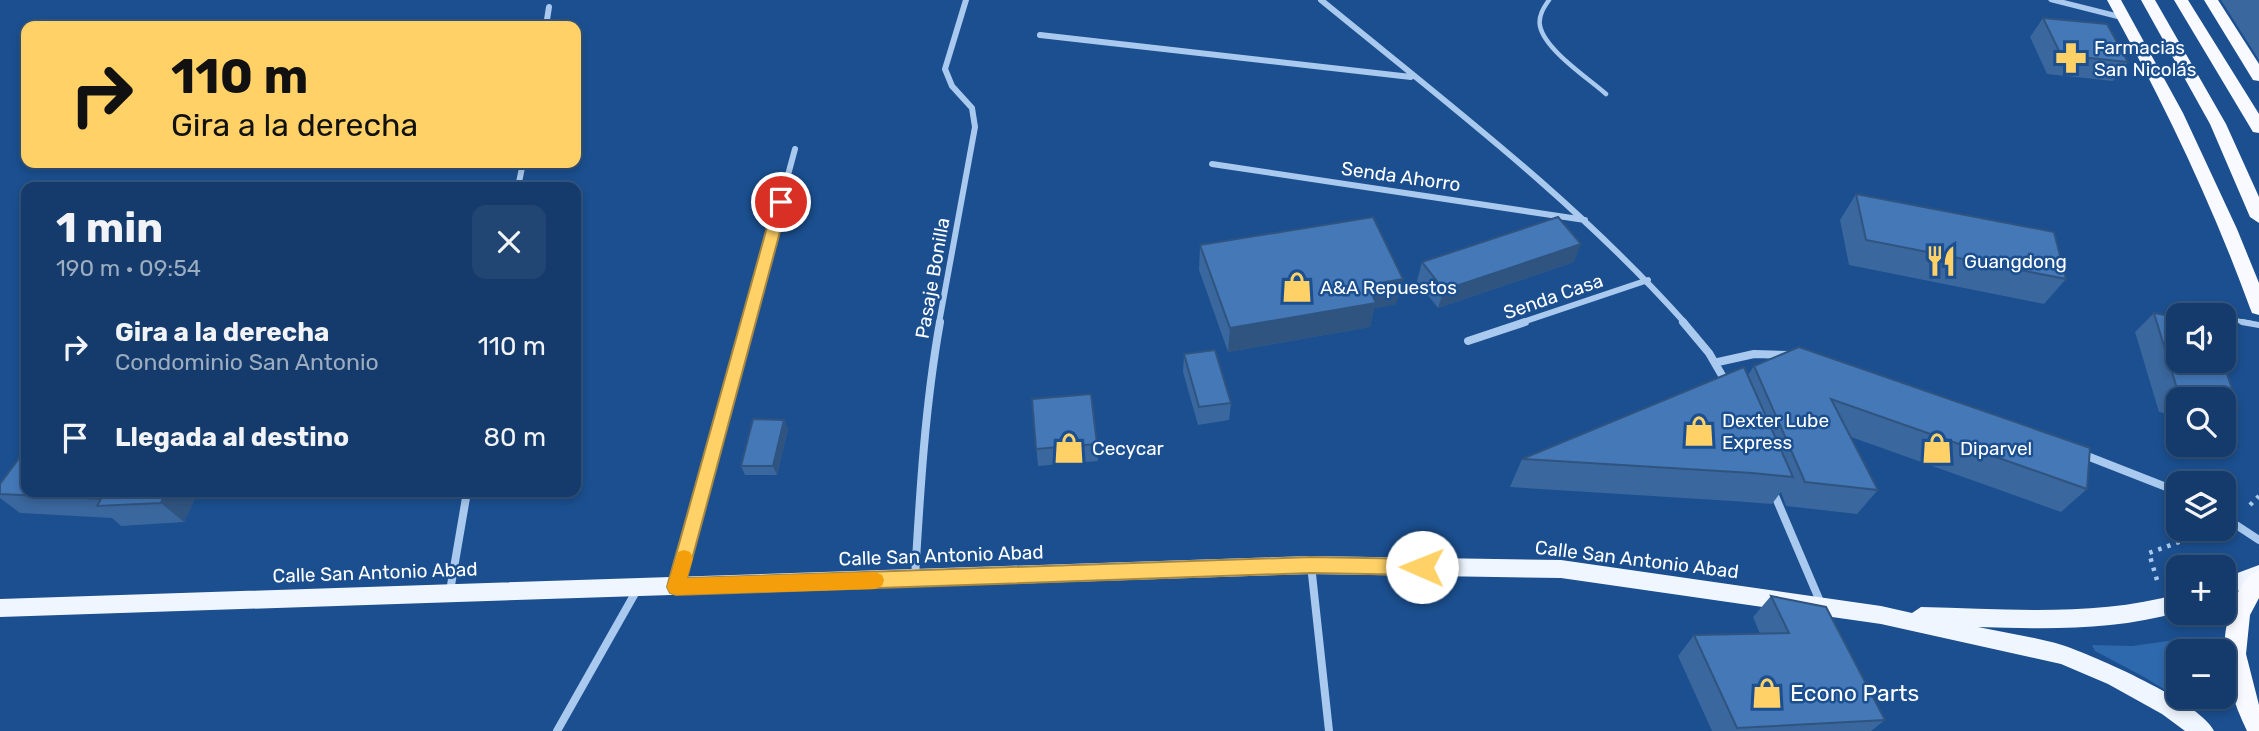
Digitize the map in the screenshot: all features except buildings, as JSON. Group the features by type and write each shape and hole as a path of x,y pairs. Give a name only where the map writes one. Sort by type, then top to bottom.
{"highway":[{"path":"2114,0 2203,171 2235,241 2259,308"},
{"path":"2148,0 2218,124 2259,217"},
{"path":"2181,0 2231,78 2259,128"},
{"path":"2211,0 2259,75"},
{"path":"2259,577 2239,609 2234,646 2235,667 2259,731"}],"main road":[{"name":"Calle San Antonio Abad","path":"0,608 1311,565 1561,569 1881,615 2062,655 2115,677 2169,707 2203,731"},
{"path":"2236,584 2259,577"},
{"name":"Calle San Antonio Abad","path":"1881,615 2073,618 2152,612 2166,608"}],"street":[{"name":"Pasaje Bonilla","path":"915,578 920,484 933,359 975,127 976,113 971,102 952,88 945,69 966,0"},
{"path":"1321,0 1586,220 1648,281 1718,362 1733,398"},
{"path":"2053,0 2125,18"},
{"path":"547,21 549,7"},
{"path":"1040,35 1412,77"},
{"path":"676,587 795,149"},
{"name":"Senda Ahorro","path":"1212,164 1586,220"},
{"name":"Senda Casa","path":"1468,341 1648,281"},
{"path":"1718,362 1754,354 1785,354 1797,357"},
{"path":"2070,450 2166,486"},
{"path":"1770,484 1822,607"},
{"path":"450,592 466,497"},
{"path":"2236,525 2259,540"},
{"path":"1311,565 1329,731"},
{"path":"557,731 638,588"}],"lane":[{"path":"1549,0 1541,11 1540,27 1548,42 1606,94"},
{"path":"2236,320 2259,325"}],"path":[{"path":"2166,592 2149,553 2185,541"}],"shaded area":[{"path":"2166,641 2166,690 2095,651 2092,645 2132,646"}],"slow traffic":[{"path":"684,558 676,587 875,580"}],"place":[{"name":"Farmacias San Nicolás","path":"2071,58"},
{"name":"Guangdong","path":"1941,261"},
{"name":"A&A Repuestos","path":"1297,287"},
{"name":"Dexter Lube Express","path":"1699,431"},
{"name":"Cecycar","path":"1069,448"},
{"name":"Diparvel","path":"1937,448"},
{"name":"Econo Parts","path":"1767,693"}],"route":[{"path":"781,202 676,587 1311,565 1422,567"}]}
